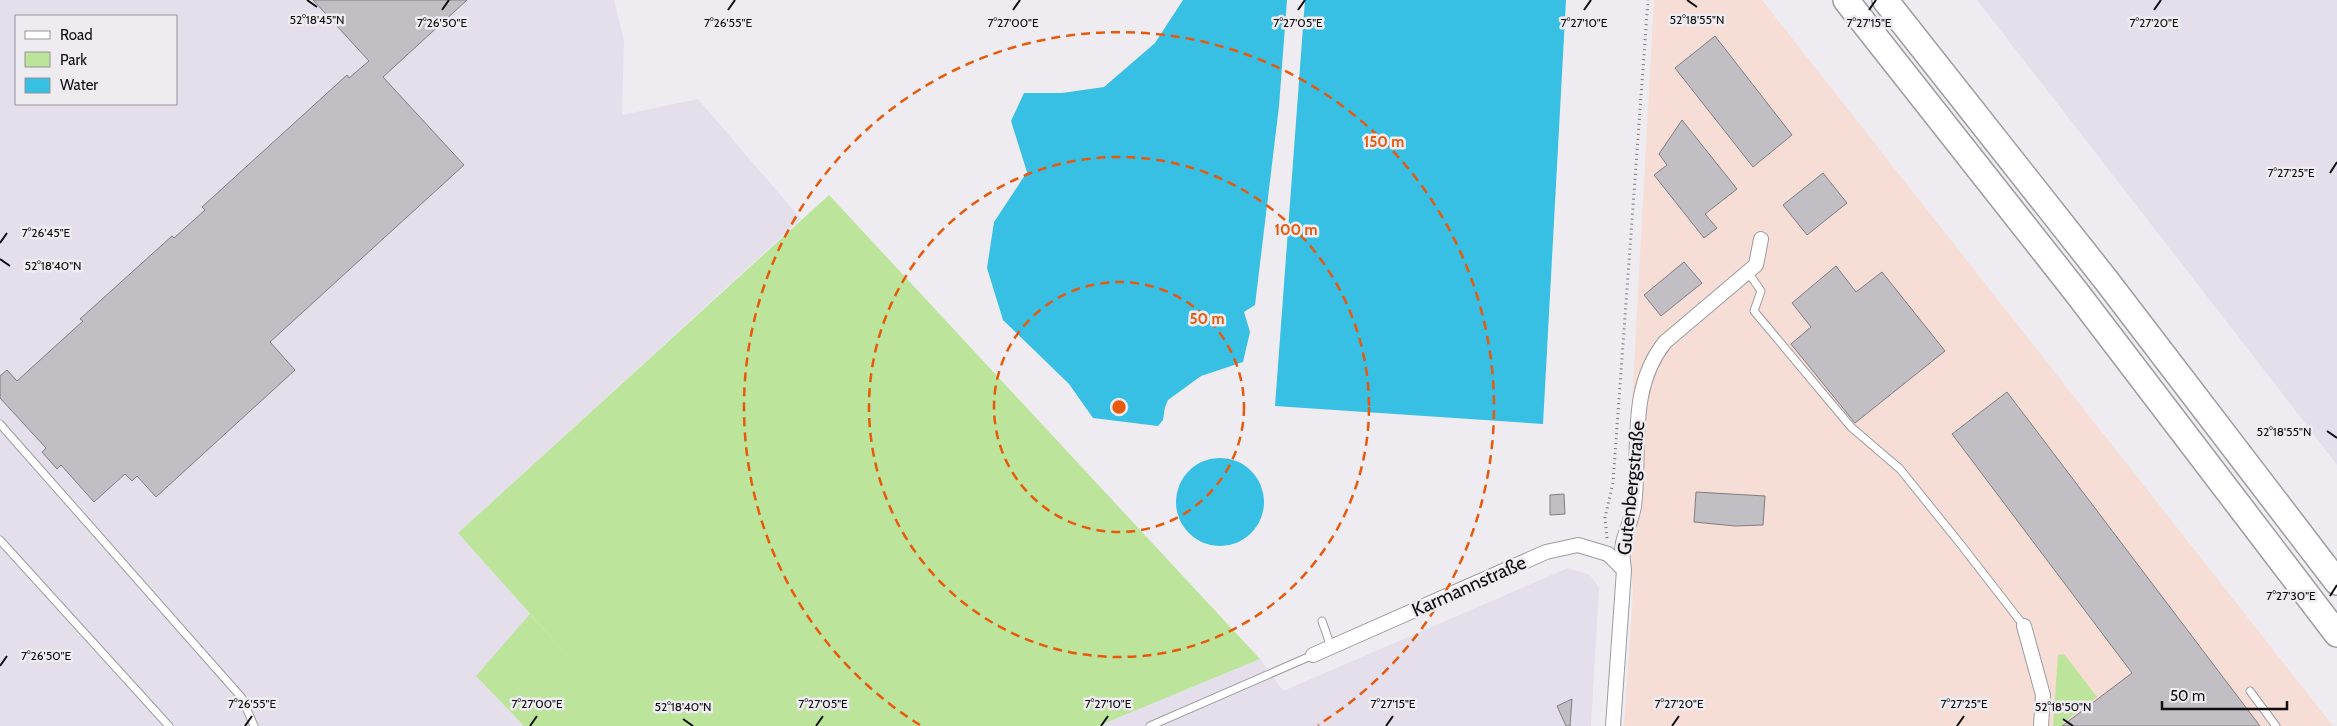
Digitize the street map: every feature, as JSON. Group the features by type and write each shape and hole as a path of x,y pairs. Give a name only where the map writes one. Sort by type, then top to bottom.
{"highway":[{"path":"1846,0 2077,293 2337,634"},
{"path":"1885,0 2106,280 2337,582"}],"street":[{"name":"Gutenbergstraße","path":"1613,726 1624,570 1622,545 1634,506 1640,404 1644,378 1653,357 1665,342 1756,265 1761,239"},
{"name":"Karmannstraße","path":"1313,655 1546,552 1578,545 1608,554 1624,570"},
{"path":"2024,626 2043,695 2041,726"}],"lane":[{"path":"1748,272 1761,291 1754,311 1850,427 1900,469 2024,626"},
{"path":"0,424 242,698 254,726"},
{"path":"0,540 169,726"},
{"path":"1322,621 1331,647"},
{"path":"1150,726 1313,655"},
{"path":"2250,691 2276,726"}],"path":[{"path":"1608,554 1606,518 1613,482 1648,0"}],"shaded area":[{"path":"0,0 614,0 624,41 622,115 698,99 801,219 458,533 530,614 481,682 524,726 0,726"},
{"path":"1654,0 1762,0 2333,726 1624,726 1633,593 1629,544 1632,403"},
{"path":"1977,0 2337,0 2337,465 2275,384"},
{"path":"1568,568 1590,575 1599,588 1591,726 1098,726 1260,659 1283,691"}],"green space":[{"path":"829,195 1260,659 1098,726 524,726 476,676 530,614 576,665 458,533"},
{"path":"2064,654 2097,697 2063,723 2063,726 2053,726 2058,655"}],"water":[{"path":"1183,0 1287,0 1279,106 1255,305 1244,312 1250,332 1243,362 1201,376 1168,400 1163,420 1158,426 1093,418 1069,384 1003,320 987,268 994,222 1027,172 1011,121 1024,93 1062,93 1104,87 1155,43"},
{"path":"1305,0 1566,0 1543,424 1275,406"},
{"path":"1211,458 1229,458 1245,465 1257,477 1264,493 1264,511 1257,527 1245,539 1229,546 1211,546 1195,539 1183,527 1176,511 1176,493 1183,477 1195,465"}],"building":[{"path":"313,0 467,0 383,77 464,165 270,342 295,370 156,497 137,476 132,481 125,474 94,502 61,465 57,469 42,452 46,448 0,398 0,376 7,370 17,381 83,321 80,319 172,236 174,238 205,210 202,207 347,75 349,78 369,61"},
{"path":"1715,36 1792,135 1753,167 1675,68"},
{"path":"1682,120 1737,189 1705,214 1717,228 1704,238 1654,175 1667,165 1659,154"},
{"path":"1823,173 1847,203 1807,235 1783,205"},
{"path":"1684,262 1702,283 1661,316 1644,295"},
{"path":"1836,266 1856,292 1882,272 1945,351 1855,423 1791,344 1811,327 1792,303"},
{"path":"2007,392 2260,726 2062,726 2132,673 1952,434"},
{"path":"1696,492 1765,496 1763,525 1735,526 1694,522"},
{"path":"1564,494 1565,514 1550,515 1550,495"},
{"path":"1572,699 1570,726 1566,726 1557,706"}]}
